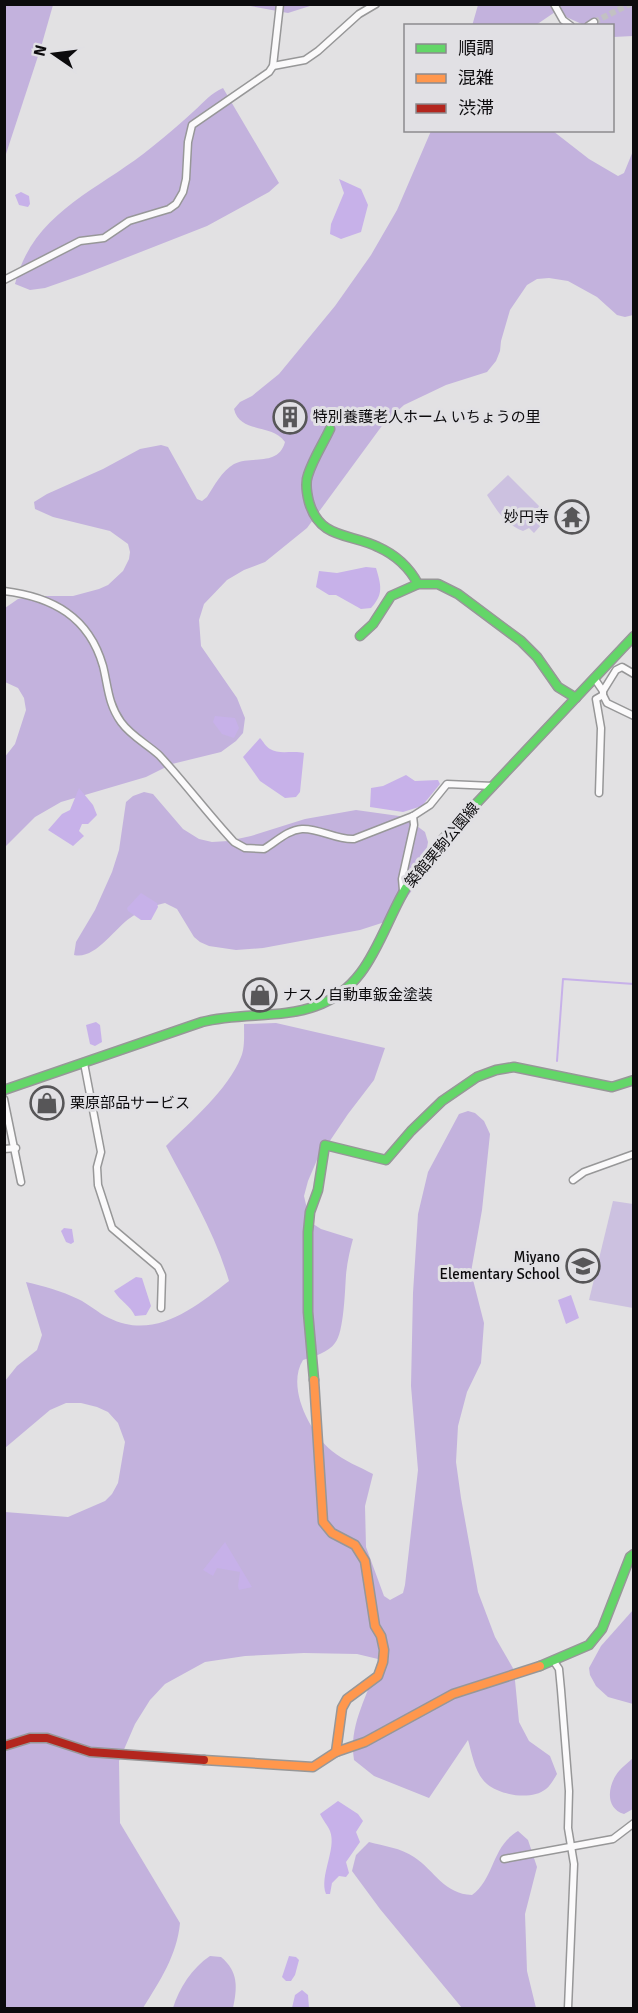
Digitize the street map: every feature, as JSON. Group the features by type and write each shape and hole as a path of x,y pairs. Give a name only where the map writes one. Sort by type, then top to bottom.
{"street":[{"path":"4,280 80,241 104,238 129,221 169,209 176,204 183,192 186,179 188,142 192,125 262,78 273,66 280,4"},
{"path":"273,66 305,60 359,14 376,4"},
{"path":"554,4 563,20 568,24"},
{"path":"330,429 307,476 306,485 310,509 324,527 380,548 396,558 412,572 418,584"},
{"path":"360,636 373,624 391,596 418,584 438,584 458,594 521,641 537,657 558,687 576,698"},
{"path":"4,591 42,600 72,614 95,645 103,666 107,692 113,710 123,725 158,754 234,842 245,848 264,849 279,838 302,829 354,839 413,816 430,805 447,784 493,786"},
{"name":"築館栗駒公園線","path":"4,1090 211,1020 260,1012 304,1011 333,1000 347,990 360,976 404,890 441,841 633,636"},
{"path":"599,793 601,728 596,699 603,693 616,670 622,667 633,674"},
{"path":"594,678 607,703 633,716"},
{"path":"404,890 402,879 414,825 413,816"},
{"path":"84,1063 101,1152 97,1167 98,1185 112,1228 158,1266 162,1275 161,1308"},
{"path":"336,1752 342,1708 347,1699 378,1676 384,1650 381,1636 375,1626 362,1552 357,1545 333,1534 323,1522 319,1438 308,1312 308,1232 310,1212 318,1190 325,1145 386,1160 404,1137 449,1097 478,1076 500,1068 514,1067 612,1087 633,1080"},
{"path":"4,1099 16,1148 21,1182"},
{"path":"4,1149 16,1148"},
{"path":"573,1180 584,1172 633,1154"},
{"path":"4,1746 30,1738 47,1738 90,1752 313,1767 336,1752 365,1742 453,1694 530,1670 589,1645 602,1629 633,1554"},
{"path":"553,1660 559,1669 570,1806 568,1828 572,1848 573,1886 568,2008"},
{"path":"504,1859 613,1839 633,1823"}],"shaded area":[{"path":"5,4 53,5 5,157"},
{"path":"245,5 313,5 288,13"},
{"path":"478,5 633,5 633,36 614,37 614,24 582,24 555,12 537,24 473,24"},
{"path":"223,88 279,183 269,192 207,226 82,275 45,288 30,290 15,284 24,259 37,238 53,220 71,204 152,147 211,95"},
{"path":"431,132 554,132 589,159 618,176 624,173 633,151 633,315 625,317 617,315 597,297 568,281 537,279 527,285 510,310 500,351 496,361 487,372 446,385 404,405 384,423 307,528 265,562 227,580 204,604 199,620 201,646 237,698 245,718 243,733 236,741 221,752 172,764 146,777 61,802 35,817 5,847 4,758 15,744 26,710 24,698 18,688 5,682 5,608 18,599 36,596 73,596 108,585 123,571 130,552 128,544 110,531 53,517 35,509 34,502 140,449 161,445 168,447 197,499 202,501 222,475 234,464 277,455 285,442 272,432 243,422 237,417 234,409 240,402 252,396 279,374 335,306 371,255 397,210"},
{"path":"339,179 361,189 368,205 361,232 341,239 330,234 331,224 344,193"},
{"path":"21,192 29,196 28,207 19,205 15,195"},
{"path":"508,475 549,516 534,533 529,528 523,531 506,521 487,495"},
{"path":"366,567 376,568 380,584 380,594 371,608 361,609 316,587 319,571 337,573"},
{"path":"215,716 235,718 239,728 234,738 222,734 213,722"},
{"path":"260,738 267,747 274,751 304,753 300,792 296,797 285,798 260,781 243,757"},
{"path":"406,775 415,781 438,780 440,784 422,806 403,812 370,807 371,788 383,786"},
{"path":"79,788 93,805 97,815 88,824 82,824 79,831 84,836 73,846 48,830 62,814 70,810"},
{"path":"144,792 153,794 183,829 199,839 212,842 251,836 305,819 356,810 399,816 409,820 425,832 428,842 422,876 391,920 360,930 263,948 236,950 209,946 200,942 194,937 177,909 165,903 134,915 89,953 74,955 76,942 95,910 112,872 119,850 126,802 133,796"},
{"path":"141,893 157,903 158,907 151,920 141,920 128,911 127,908"},
{"path":"96,1022 100,1025 102,1042 95,1046 90,1044 86,1025"},
{"path":"276,1023 385,1048 374,1080 317,1160 304,1196 310,1222 321,1229 353,1239 347,1266 338,1338 329,1349 303,1360 298,1371 297,1383 303,1409 324,1443 342,1458 373,1474 365,1506 366,1547 384,1596 390,1600 403,1593 405,1585 418,1470 411,1386 418,1214 428,1172 459,1114 468,1111 475,1113 484,1121 490,1134 482,1210 471,1272 484,1323 481,1363 467,1392 458,1426 456,1462 478,1592 495,1637 514,1670 519,1722 529,1741 550,1756 557,1774 547,1788 540,1793 524,1796 507,1794 493,1788 483,1780 468,1740 429,1798 374,1776 354,1760 354,1733 378,1659 357,1654 304,1653 245,1656 205,1662 165,1684 150,1700 135,1724 119,1761 120,1823 180,1923 171,1957 156,1988 143,2008 5,2008 5,1512 68,1517 105,1501 118,1483 125,1442 118,1423 108,1412 81,1403 66,1403 50,1410 5,1448 5,1381 17,1366 37,1350 42,1335 26,1282 72,1296 109,1318 126,1324 142,1326 174,1318 229,1281 209,1229 166,1146 218,1093 235,1069 243,1049 244,1024"},
{"path":"613,1201 633,1204 633,1308 589,1300"},
{"path":"64,1228 72,1229 74,1242 71,1244 66,1242 61,1231"},
{"path":"136,1277 142,1278 151,1306 146,1315 135,1316 114,1291"},
{"path":"571,1295 579,1318 566,1324 558,1300"},
{"path":"225,1542 252,1587 239,1590 240,1572 217,1568 213,1576 203,1570"},
{"path":"633,1610 633,1704 608,1697 596,1686 589,1668 601,1646"},
{"path":"633,1758 633,1809 624,1814 613,1807 610,1789 615,1776"},
{"path":"338,1801 358,1814 363,1821 356,1832 360,1842 346,1862 349,1873 346,1877 339,1876 332,1883 330,1894 326,1894 324,1887 332,1838 320,1814"},
{"path":"518,1831 528,1840 537,1867 525,1914 527,1971 536,2008 462,2008 380,1909 352,1871 356,1855 369,1842 398,1849 414,1857 454,1891 472,1895 485,1880 503,1845"},
{"path":"210,1956 221,1957 234,1974 236,1987 233,2008 173,2008 187,1979 197,1966"},
{"path":"289,1956 299,1960 295,1975 291,1981 286,1981 282,1977"},
{"path":"302,1990 308,1995 309,2008 292,2008 295,1995"}],"waterway":[{"path":"557,1061 563,979 634,984"}],"tunnel":[{"path":"594,22 630,4"}],"traffic: fast":[{"path":"330,429 307,478 309,502 314,514 320,523 337,534 378,547 391,554 406,567 418,584"},
{"path":"360,636 373,624 391,596 418,584 438,584 458,594 521,641 537,657 558,687 576,698"},
{"path":"4,1090 202,1022 231,1017 289,1013 316,1006 334,998 360,974 379,943 407,886 441,841 634,636"},
{"path":"314,1380 308,1312 308,1232 310,1212 318,1190 325,1145 386,1160 411,1131 442,1101 477,1077 496,1070 514,1067 612,1087 634,1080"},
{"path":"540,1666 589,1645 602,1629 630,1557 634,1554"}],"traffic: slow":[{"path":"314,1380 323,1522 332,1533 355,1545 365,1561 375,1626 381,1636 384,1650 378,1676 347,1699 342,1708 336,1752"},
{"path":"204,1760 313,1767 336,1752 365,1742 453,1694 540,1666"}],"traffic: jam":[{"path":"4,1746 30,1738 47,1738 90,1752 204,1760"}],"place":[{"name":"特別養護老人ホーム いちょうの里","path":"290,417"},
{"name":"妙円寺","path":"572,517"},
{"name":"ナスノ自動車鈑金塗装","path":"260,995"},
{"name":"栗原部品サービス","path":"47,1103"},
{"name":"Miyano Elementary School","path":"583,1266"}]}
